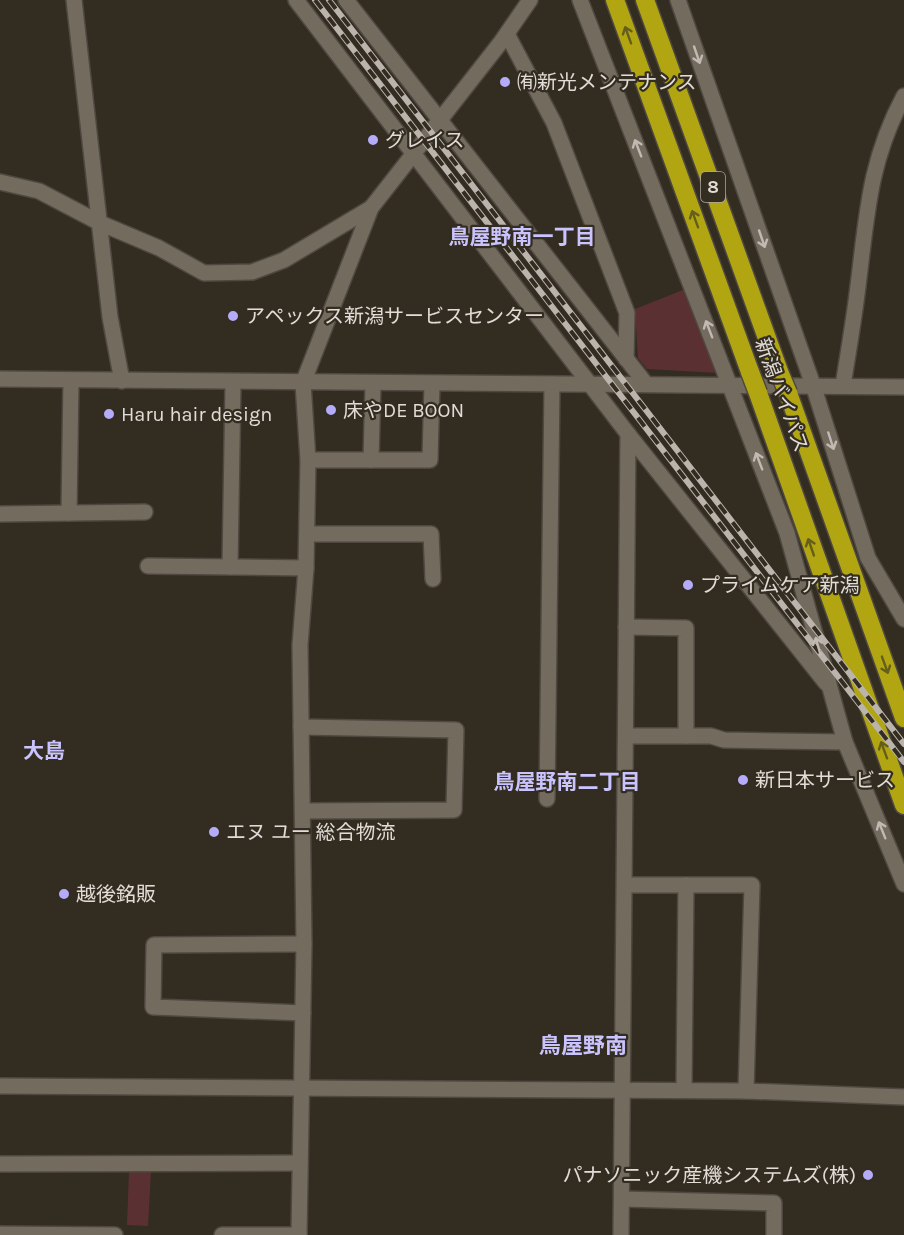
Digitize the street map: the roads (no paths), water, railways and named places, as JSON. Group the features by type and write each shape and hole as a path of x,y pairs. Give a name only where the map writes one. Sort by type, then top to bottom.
{"highway":[{"name":"新潟バイパス","path":"615,0 904,805"},
{"name":"新潟バイパス","path":"645,0 904,718"}],"street":[{"path":"74,0 110,317 122,381"},
{"path":"296,0 415,152 628,434 830,687"},
{"path":"346,0 646,384"},
{"path":"222,1235 299,1235 304,944 300,645 306,568 308,460 303,383 371,208 507,34 530,0"},
{"path":"580,0 787,533 845,742 904,884"},
{"path":"678,0 813,385 868,558 904,619"},
{"path":"507,34 554,123 627,313 626,359"},
{"path":"843,386 858,288 867,201 877,160 904,96"},
{"path":"0,182 39,191 100,223 159,248 204,273 252,272 284,260 371,208"},
{"path":"0,379 232,383 731,384 904,387"},
{"path":"69,513 70,380"},
{"path":"230,567 232,383"},
{"path":"372,460 373,384"},
{"path":"308,460 430,460 432,384"},
{"path":"547,799 552,384"},
{"path":"621,1235 628,434"},
{"path":"0,514 145,512"},
{"path":"307,534 431,534 434,579"},
{"path":"148,566 306,568"},
{"path":"626,627 686,628 686,736"},
{"path":"301,727 456,730 453,810 303,811"},
{"path":"626,736 711,736 724,740 845,742"},
{"path":"625,885 752,885 746,1091"},
{"path":"684,1090 686,885"},
{"path":"303,1013 153,1008 154,945 304,944"},
{"path":"0,1086 144,1089 301,1086 684,1090 904,1097"},
{"path":"0,1164 300,1163"},
{"path":"622,1199 774,1203 774,1235"},
{"path":"0,1234 115,1235"}],"railway":[{"path":"315,0 904,762"},
{"path":"329,0 904,744"}],"place":[{"name":"㈲新光メンテナンス","path":"505,82"},
{"name":"グレイス","path":"373,140"},
{"name":"アペックス新潟サービスセンター","path":"233,316"},
{"name":"床やDE BOON","path":"331,410"},
{"name":"Haru hair design","path":"109,414"},
{"name":"プライムケア新潟","path":"688,585"},
{"name":"新日本サービス","path":"743,780"},
{"name":"エヌ ユー 総合物流","path":"214,832"},
{"name":"越後銘販","path":"64,894"},
{"name":"パナソニック産機システムズ(株)","path":"868,1175"}],"district":[{"name":"鳥屋野南一丁目","path":"522,237"},
{"name":"大島","path":"44,751"},
{"name":"鳥屋野南二丁目","path":"567,782"},
{"name":"鳥屋野南","path":"583,1045"}]}
